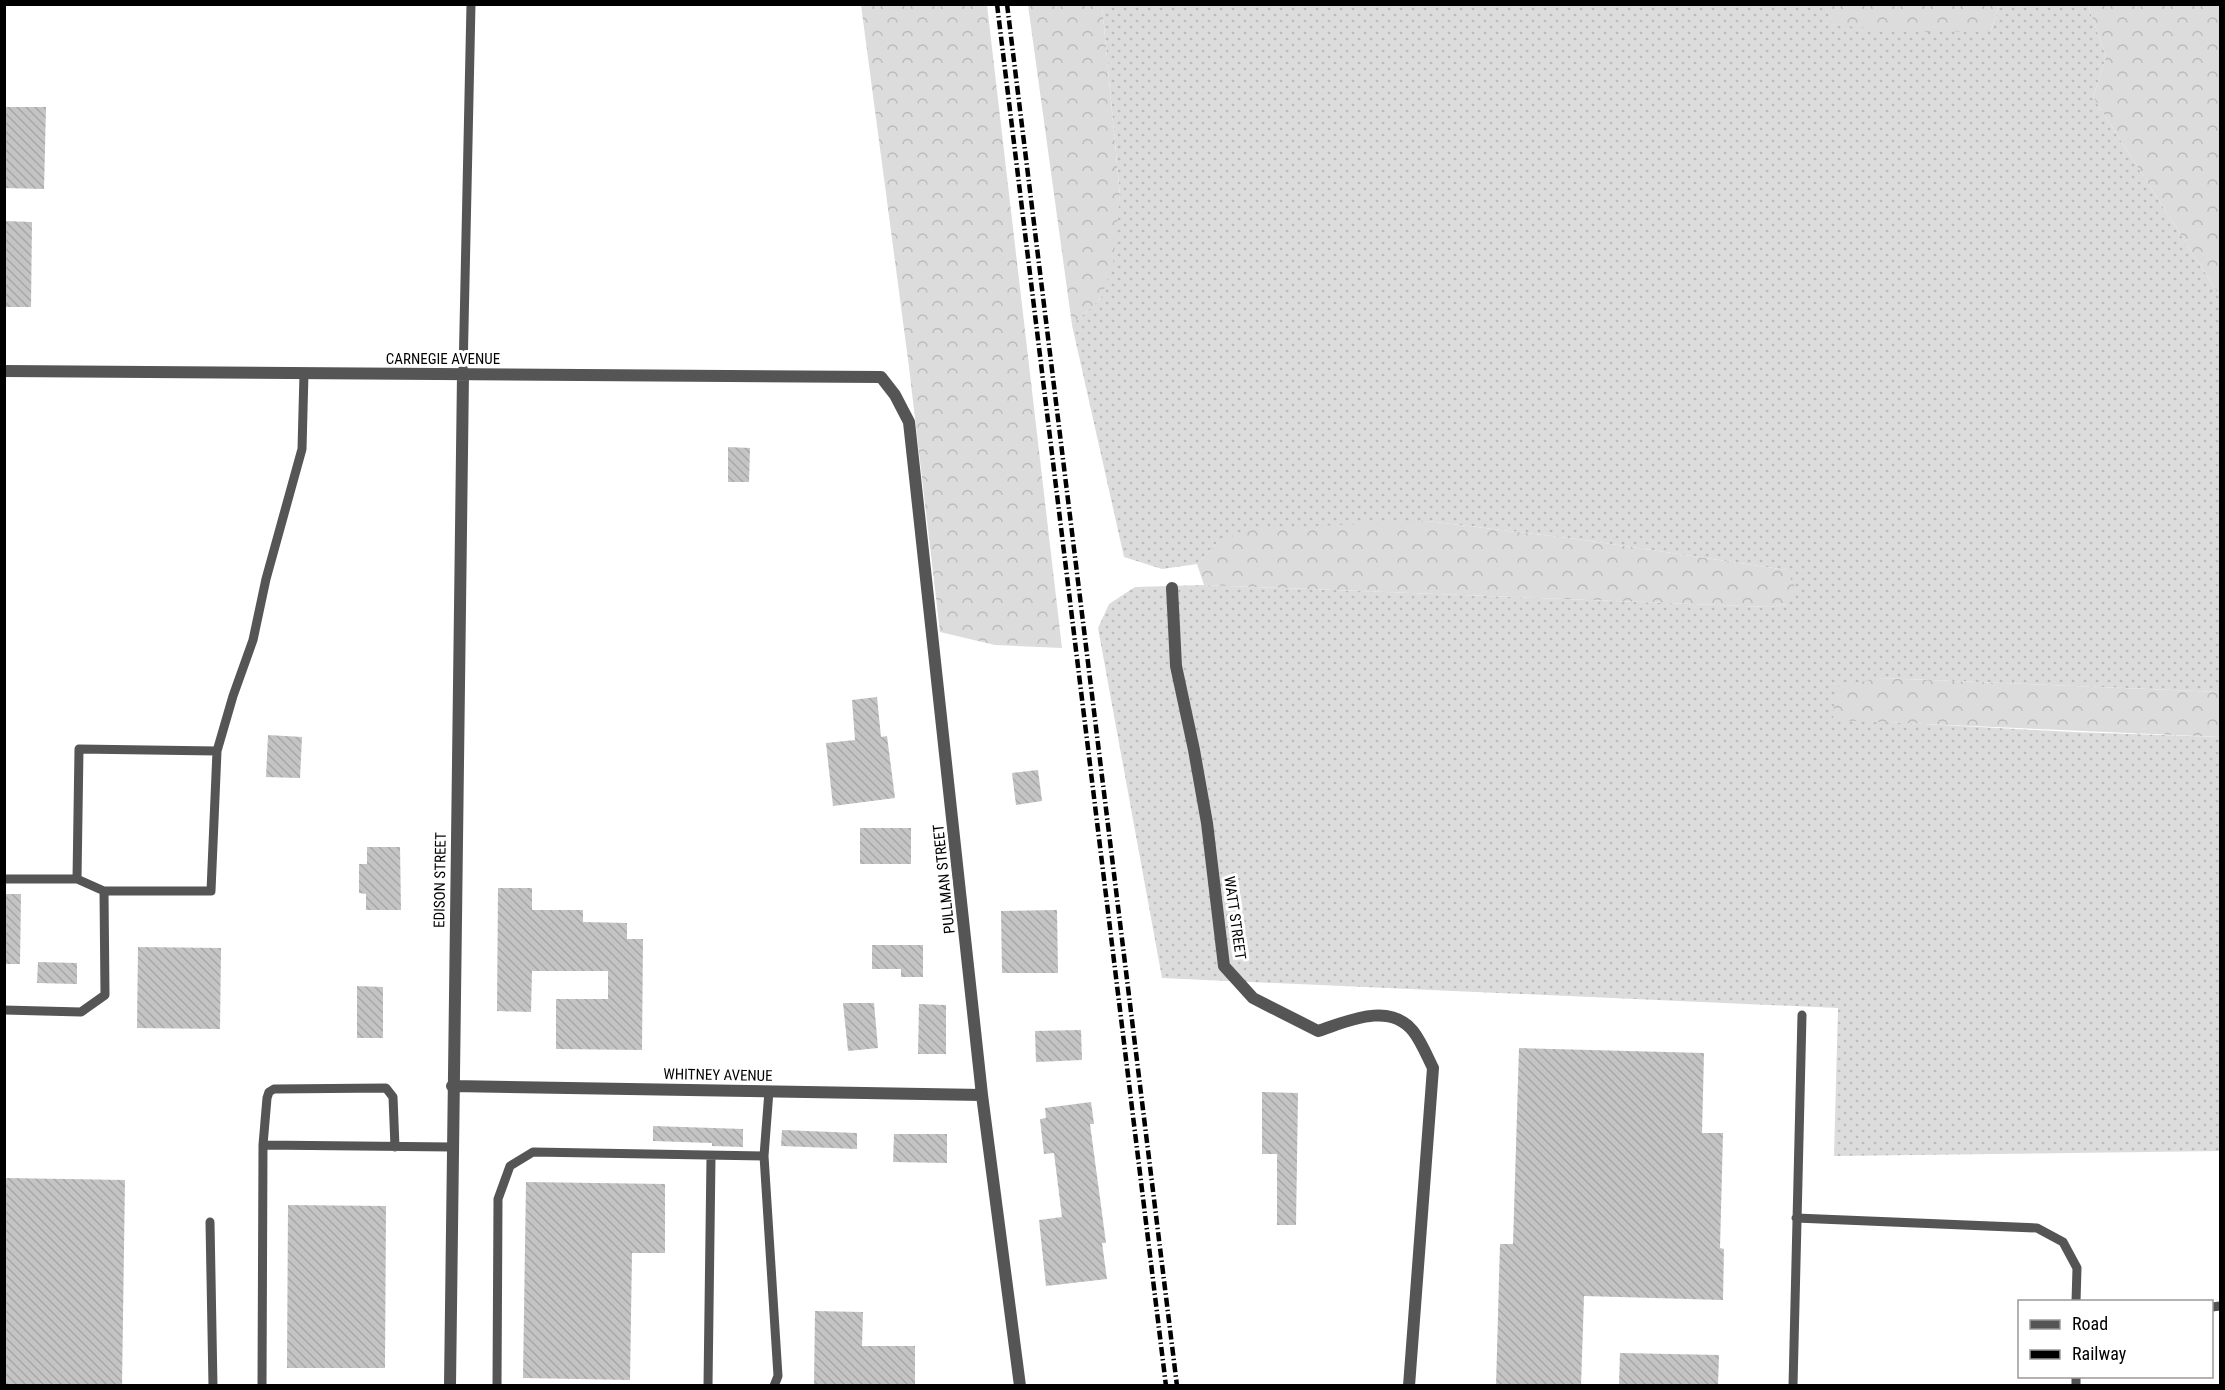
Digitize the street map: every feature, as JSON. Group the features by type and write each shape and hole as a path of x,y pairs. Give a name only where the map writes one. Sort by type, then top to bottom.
{"street":[{"name":"CARNEGIE AVENUE","path":"4,371 881,377"},
{"name":"EDISON STREET","path":"450,1386 463,374"},
{"name":"PULLMAN STREET","path":"881,377 895,395 909,422 982,1095 1020,1386"},
{"name":"WATT STREET","path":"1172,588 1176,666 1207,823 1224,966 1253,998 1318,1031 1364,1016 1390,1016 1412,1030 1433,1068 1409,1386"},
{"name":"WHITNEY AVENUE","path":"453,1086 982,1095"}],"lane":[{"path":"463,374 471,4"},
{"path":"4,879 77,879 104,891 212,891 217,751 253,640 266,579 302,449 304,373"},
{"path":"77,879 80,749 217,751"},
{"path":"4,1010 81,1012 105,995 104,891"},
{"path":"1793,1386 1802,1015"},
{"path":"262,1386 263,1145 267,1098 270,1092 274,1089 386,1088 391,1091 393,1097 395,1147"},
{"path":"769,1091 764,1156 778,1376 774,1386"},
{"path":"263,1145 452,1146"},
{"path":"497,1386 498,1199 510,1166 533,1152 711,1157 764,1156"},
{"path":"708,1386 711,1157"},
{"path":"1796,1218 2037,1228 2063,1242 2077,1268 2076,1300"},
{"path":"210,1222 213,1386"}],"green space":[{"path":"1824,4 1834,25 1991,31 1999,5 2088,5 2106,57 2093,97 2220,296 2220,692 1880,678 1833,719 2073,732 2220,737 2220,1151 1834,1156 1838,1008 1162,978 1098,628 1109,604 1135,587 1204,585 1770,607 1787,604 1786,570 1577,539 1427,521 1218,542 1197,564 1162,569 1124,557 1072,325 1101,298 1120,196 1102,5"},
{"path":"861,5 987,5 1062,648 995,645 940,632 909,367"},
{"path":"1028,5 1102,5 1120,196 1113,264 1101,298 1072,325"},
{"path":"1824,5 1999,5 1991,31 1909,32 1834,25"},
{"path":"2088,5 2220,5 2220,296 2093,97 2106,57"},
{"path":"1427,521 1577,539 1786,570 1797,591 1787,604 1770,607 1204,585 1197,564 1218,542 1252,529"},
{"path":"1880,678 2220,692 2220,737 1833,720 1835,687"}],"building":[{"path":"4,107 46,107 44,189 4,188"},
{"path":"4,221 32,222 31,307 4,307"},
{"path":"728,447 750,448 749,482 728,482"},
{"path":"877,697 881,737 887,736 895,798 833,806 826,743 855,740 852,700"},
{"path":"268,735 302,737 300,778 266,777"},
{"path":"1038,770 1042,801 1016,805 1012,773"},
{"path":"860,828 911,828 911,864 860,864"},
{"path":"367,847 400,847 401,910 366,910 366,894 359,893 359,864 367,864"},
{"path":"498,888 532,888 532,910 583,910 583,922 627,923 627,939 643,939 642,1050 556,1049 556,999 608,999 608,971 532,971 531,1012 497,1011"},
{"path":"4,894 21,894 20,964 4,964"},
{"path":"1057,910 1058,973 1002,973 1001,911"},
{"path":"872,945 923,945 923,977 901,977 901,969 872,969"},
{"path":"138,947 221,948 220,1029 137,1028"},
{"path":"38,962 77,963 77,984 37,983"},
{"path":"357,986 383,987 383,1038 357,1038"},
{"path":"843,1003 874,1003 878,1048 848,1051"},
{"path":"919,1004 946,1005 946,1054 918,1054"},
{"path":"1081,1030 1082,1060 1036,1062 1035,1031"},
{"path":"1519,1048 1704,1053 1702,1133 1723,1133 1720,1248 1724,1249 1723,1300 1584,1296 1581,1386 1496,1386 1500,1244 1513,1244"},
{"path":"1262,1092 1298,1093 1296,1225 1277,1225 1277,1154 1262,1154"},
{"path":"1091,1102 1094,1124 1090,1124 1106,1243 1102,1243 1107,1279 1046,1286 1039,1220 1062,1217 1054,1153 1044,1154 1040,1119 1046,1118 1045,1108"},
{"path":"653,1126 743,1129 743,1147 712,1146 712,1143 653,1141"},
{"path":"782,1130 857,1133 857,1149 781,1146"},
{"path":"894,1134 947,1134 947,1163 893,1162"},
{"path":"5,1178 125,1180 122,1386 4,1386"},
{"path":"526,1182 665,1184 665,1253 632,1253 630,1380 523,1378"},
{"path":"288,1205 386,1206 385,1368 287,1368"},
{"path":"815,1311 863,1312 862,1346 915,1346 915,1386 814,1386"},
{"path":"1620,1353 1719,1355 1718,1386 1619,1384"}],"railway":[{"path":"997,4 1166,1386"},
{"path":"1007,4 1177,1386"}]}
